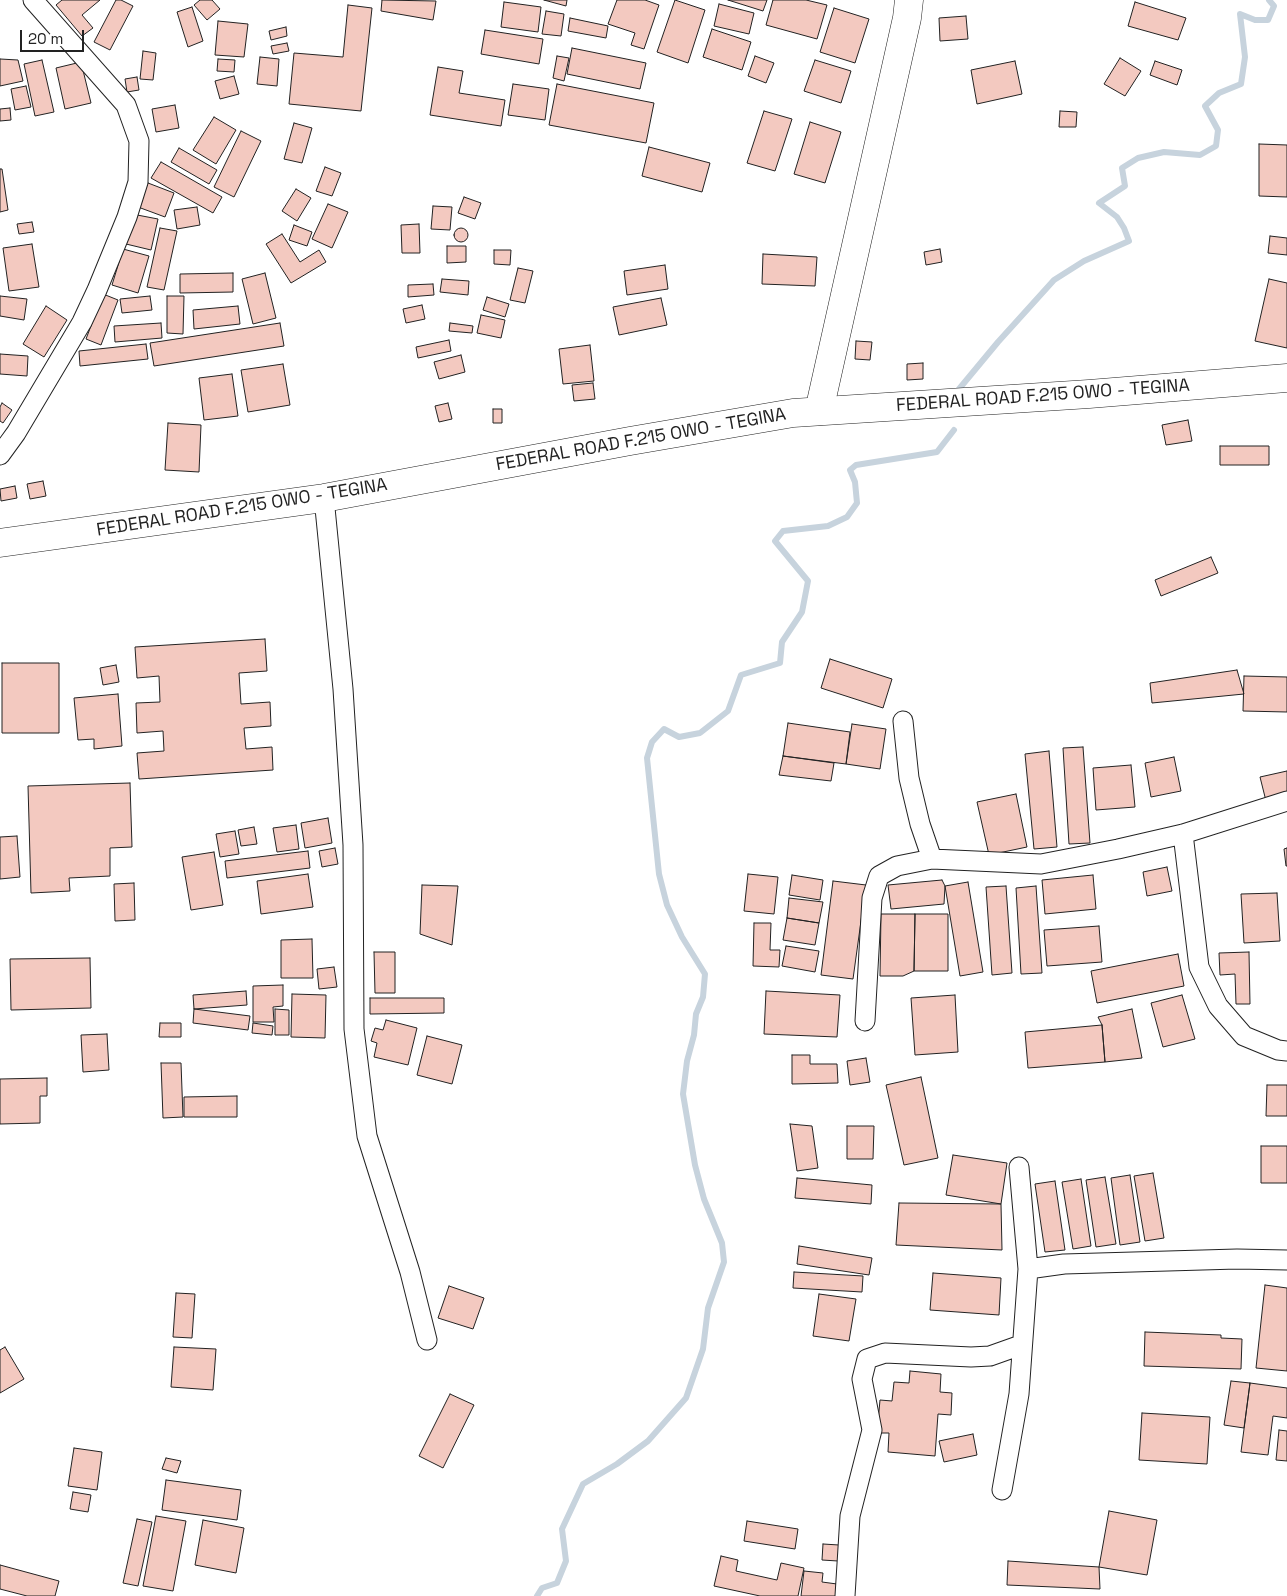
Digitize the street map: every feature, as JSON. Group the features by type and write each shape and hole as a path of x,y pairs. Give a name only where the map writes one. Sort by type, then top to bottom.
{"main road":[{"path":"819,410 907,18 909,0"},
{"name":"FEDERAL ROAD F.215 OWO - TEGINA","path":"0,544 324,498 630,441 793,413 1089,394 1287,378"}],"street":[{"path":"0,455 16,433 82,322 127,217 138,182 139,141 126,104 33,0"},
{"path":"324,498 344,709 353,845 354,1029 367,1136 410,1272 428,1340"},
{"path":"903,721 909,778 920,824 932,859"},
{"path":"865,1021 872,898 879,876 897,866 932,859 1040,864 1183,834 1287,801"},
{"path":"1183,834 1199,968 1218,1006 1244,1036 1278,1050 1287,1051"},
{"path":"1002,1490 1018,1394 1028,1269 1019,1167"},
{"path":"1028,1269 1064,1264 1237,1259 1287,1260"},
{"path":"846,1596 850,1516 872,1430 862,1379 867,1360 886,1353 971,1357 990,1356 1021,1345"}],"building":[{"path":"62,0 100,0 82,15 93,28 82,36 56,5"},
{"path":"116,0 121,0 133,6 110,50 94,42"},
{"path":"200,0 212,0 220,9 207,20 194,5"},
{"path":"382,0 436,1 433,20 381,11"},
{"path":"544,0 567,0 566,6"},
{"path":"617,0 645,0 659,5 644,49 631,45 635,33 608,24"},
{"path":"675,0 705,10 688,63 657,52"},
{"path":"728,0 767,0 763,11"},
{"path":"773,0 806,0 827,5 817,39 766,25"},
{"path":"504,2 541,7 538,32 501,27"},
{"path":"1135,2 1186,18 1178,40 1128,26"},
{"path":"719,4 754,13 749,34 714,26"},
{"path":"348,5 372,8 361,111 289,104 294,53 343,57"},
{"path":"192,7 203,41 188,47 177,12"},
{"path":"834,8 869,19 855,63 820,52"},
{"path":"546,11 564,14 561,36 542,34"},
{"path":"966,16 968,39 940,41 939,18"},
{"path":"570,18 608,26 606,38 568,31"},
{"path":"218,21 248,24 244,57 215,55"},
{"path":"286,27 287,36 271,40 269,31"},
{"path":"712,29 751,42 742,70 703,57"},
{"path":"485,30 543,39 539,64 481,54"},
{"path":"287,43 289,51 273,54 271,46"},
{"path":"572,48 646,63 640,89 567,74"},
{"path":"143,51 156,53 153,80 140,79"},
{"path":"557,56 569,58 564,81 553,78"},
{"path":"755,56 774,63 766,83 748,76"},
{"path":"260,57 279,59 277,86 257,84"},
{"path":"1120,58 1141,71 1125,96 1104,84"},
{"path":"0,59 18,60 23,81 0,86"},
{"path":"218,59 235,60 234,72 217,71"},
{"path":"42,60 54,112 35,116 24,64"},
{"path":"815,60 851,71 841,103 804,91"},
{"path":"1015,61 1022,94 977,104 971,70"},
{"path":"1155,61 1182,70 1177,85 1150,75"},
{"path":"81,62 91,103 65,109 56,68"},
{"path":"438,67 463,71 459,93 505,100 501,126 430,115"},
{"path":"234,76 239,94 220,99 215,81"},
{"path":"137,77 139,90 127,92 125,79"},
{"path":"513,84 549,89 545,120 508,115"},
{"path":"557,84 654,103 646,143 549,125"},
{"path":"26,86 31,107 15,110 11,89"},
{"path":"175,105 179,128 156,132 152,109"},
{"path":"10,108 11,120 0,121 0,109"},
{"path":"764,111 792,119 775,171 747,163"},
{"path":"1060,111 1077,112 1076,127 1059,127"},
{"path":"214,117 236,130 216,164 193,150"},
{"path":"810,122 841,132 825,183 794,174"},
{"path":"294,123 312,128 302,163 284,159"},
{"path":"241,131 261,141 234,197 214,187"},
{"path":"1259,144 1287,145 1287,197 1259,196"},
{"path":"649,147 710,163 702,192 642,176"},
{"path":"179,148 217,170 209,184 171,162"},
{"path":"161,162 222,197 213,213 151,178"},
{"path":"325,167 341,173 332,196 316,191"},
{"path":"0,169 2,169 8,210 0,212"},
{"path":"148,183 174,193 165,217 138,207"},
{"path":"296,189 311,198 297,221 282,211"},
{"path":"464,197 481,203 475,219 458,213"},
{"path":"328,204 348,212 332,248 312,239"},
{"path":"433,206 452,207 450,230 431,229"},
{"path":"197,207 200,225 177,229 174,210"},
{"path":"132,214 158,219 151,250 126,244"},
{"path":"32,222 34,232 19,234 17,224"},
{"path":"419,224 420,253 402,253 401,225"},
{"path":"294,225 312,232 307,246 289,240"},
{"path":"160,228 177,231 164,290 147,287"},
{"path":"461,228 466,230 468,235 466,240 461,242 456,240 454,235 456,230"},
{"path":"282,234 300,262 319,250 326,262 291,283 266,244"},
{"path":"1270,236 1287,238 1287,255 1268,253"},
{"path":"32,244 39,287 9,291 3,248"},
{"path":"447,246 466,246 466,262 447,263"},
{"path":"123,249 149,256 138,293 112,285"},
{"path":"940,249 942,262 926,265 924,252"},
{"path":"494,250 511,250 510,265 494,264"},
{"path":"763,254 817,257 815,286 762,284"},
{"path":"665,265 668,289 627,295 624,271"},
{"path":"518,268 533,271 525,303 510,300"},
{"path":"233,273 233,292 180,293 180,274"},
{"path":"265,273 276,318 253,324 242,279"},
{"path":"442,279 469,281 468,295 440,292"},
{"path":"1269,279 1287,283 1287,348 1255,341"},
{"path":"433,284 434,295 408,297 408,285"},
{"path":"103,294 118,300 101,345 86,339"},
{"path":"0,296 27,299 24,320 0,316"},
{"path":"150,296 152,310 122,313 120,299"},
{"path":"167,296 184,296 183,334 167,333"},
{"path":"487,297 509,304 505,317 483,310"},
{"path":"661,298 667,325 619,335 613,307"},
{"path":"422,305 425,319 406,323 403,309"},
{"path":"46,306 67,320 44,357 23,344"},
{"path":"238,306 240,324 194,329 193,310"},
{"path":"481,315 505,320 501,338 477,333"},
{"path":"161,323 162,338 115,342 114,326"},
{"path":"280,323 284,346 154,366 150,343"},
{"path":"450,323 473,326 472,333 449,331"},
{"path":"449,340 451,351 418,358 416,347"},
{"path":"856,341 872,342 870,360 855,359"},
{"path":"146,344 148,359 80,366 79,351"},
{"path":"590,345 594,381 563,384 559,349"},
{"path":"0,354 28,356 27,376 0,374"},
{"path":"461,355 465,372 439,379 434,362"},
{"path":"923,363 923,379 907,380 907,364"},
{"path":"283,364 290,405 248,412 241,370"},
{"path":"232,374 238,416 204,420 199,378"},
{"path":"593,383 595,399 574,401 572,385"},
{"path":"2,403 12,410 3,423 0,421 0,407"},
{"path":"448,403 452,419 439,422 435,406"},
{"path":"493,409 502,409 502,423 493,423"},
{"path":"1188,420 1192,441 1166,445 1162,425"},
{"path":"168,423 201,425 199,472 165,470"},
{"path":"1220,446 1269,446 1269,465 1220,465"},
{"path":"43,481 46,496 30,499 27,484"},
{"path":"15,486 17,498 1,501 0,489"},
{"path":"1211,557 1218,573 1161,596 1155,580"},
{"path":"265,639 267,671 239,673 241,704 270,702 271,726 244,728 246,749 272,747 273,770 139,779 137,753 164,751 163,731 137,733 136,703 160,702 159,676 137,678 135,647"},
{"path":"830,659 892,679 883,708 821,688"},
{"path":"2,663 59,663 59,733 2,733"},
{"path":"116,665 119,682 103,685 100,668"},
{"path":"1237,670 1244,694 1152,703 1150,683"},
{"path":"1244,676 1287,677 1287,712 1243,711"},
{"path":"118,694 122,746 94,749 94,739 78,740 74,698"},
{"path":"788,723 850,732 846,764 783,756"},
{"path":"852,724 886,729 880,769 846,764"},
{"path":"1083,747 1090,843 1069,844 1063,748"},
{"path":"1049,751 1057,847 1034,849 1025,754"},
{"path":"783,756 834,763 831,781 779,775"},
{"path":"1174,757 1181,791 1151,797 1145,763"},
{"path":"1131,765 1135,807 1096,810 1093,768"},
{"path":"1287,771 1287,797 1266,801 1260,777"},
{"path":"130,783 132,847 110,848 110,876 69,878 70,891 31,893 28,786"},
{"path":"1016,794 1027,847 989,855 977,802"},
{"path":"328,818 332,843 305,848 301,823"},
{"path":"296,825 299,849 277,852 273,828"},
{"path":"254,827 257,844 241,846 238,830"},
{"path":"235,831 239,854 220,857 216,834"},
{"path":"17,836 20,877 0,879 0,837"},
{"path":"335,848 338,864 322,867 319,851"},
{"path":"1287,848 1287,866 1286,866 1284,849"},
{"path":"308,851 310,868 227,878 225,861"},
{"path":"214,852 223,905 191,910 182,857"},
{"path":"1167,867 1172,891 1147,896 1143,872"},
{"path":"308,874 313,907 261,914 257,881"},
{"path":"748,874 778,877 774,914 744,911"},
{"path":"792,875 823,880 820,900 789,895"},
{"path":"1093,875 1096,909 1045,914 1042,880"},
{"path":"942,880 945,886 944,904 891,909 888,885"},
{"path":"833,881 866,885 853,979 821,975"},
{"path":"968,882 983,972 960,976 945,886"},
{"path":"134,883 135,920 115,921 114,884"},
{"path":"422,885 458,886 452,945 420,934"},
{"path":"1006,886 1012,973 992,975 986,887"},
{"path":"1036,886 1042,973 1021,974 1016,888"},
{"path":"1277,893 1280,941 1244,943 1241,894"},
{"path":"789,898 823,902 819,923 787,918"},
{"path":"881,914 915,914 914,971 903,976 880,976"},
{"path":"915,914 948,914 948,971 914,971"},
{"path":"787,918 819,923 815,945 783,940"},
{"path":"754,923 771,923 770,950 780,950 779,967 753,966"},
{"path":"1099,926 1102,962 1047,966 1044,930"},
{"path":"312,939 313,978 281,978 281,940"},
{"path":"786,946 819,951 815,972 782,966"},
{"path":"374,952 395,952 395,993 375,993"},
{"path":"1249,952 1250,1004 1236,1004 1235,974 1220,975 1219,953"},
{"path":"1178,954 1184,986 1097,1003 1091,971"},
{"path":"90,958 91,1008 11,1010 10,959"},
{"path":"334,967 337,987 319,989 317,969"},
{"path":"283,985 283,1006 273,1007 274,1022 253,1022 253,986"},
{"path":"246,991 247,1005 194,1009 193,995"},
{"path":"766,991 840,995 837,1037 764,1034"},
{"path":"292,994 326,995 325,1038 291,1037"},
{"path":"955,995 958,1052 915,1055 911,998"},
{"path":"1182,995 1195,1039 1163,1047 1151,1003"},
{"path":"370,998 444,998 444,1013 370,1014"},
{"path":"194,1009 250,1016 248,1030 193,1023"},
{"path":"275,1009 289,1010 289,1035 275,1035"},
{"path":"1132,1009 1142,1058 1105,1062 1102,1025 1098,1017"},
{"path":"386,1020 417,1028 408,1065 374,1057 377,1043 371,1041 375,1028 383,1030"},
{"path":"160,1023 181,1023 181,1037 159,1037"},
{"path":"253,1023 273,1026 272,1035 252,1033"},
{"path":"1102,1025 1105,1062 1028,1068 1025,1032"},
{"path":"107,1034 109,1070 83,1072 81,1035"},
{"path":"427,1036 462,1045 452,1084 417,1075"},
{"path":"792,1055 810,1055 810,1064 837,1064 838,1083 792,1084"},
{"path":"866,1058 870,1082 850,1085 847,1061"},
{"path":"161,1063 181,1063 183,1117 163,1118"},
{"path":"921,1077 938,1158 904,1165 886,1085"},
{"path":"47,1078 47,1096 40,1096 40,1123 0,1124 0,1079"},
{"path":"1267,1085 1287,1085 1287,1116 1266,1116"},
{"path":"237,1096 237,1117 184,1117 184,1097"},
{"path":"790,1124 812,1126 818,1168 797,1171"},
{"path":"847,1126 874,1126 873,1159 847,1159"},
{"path":"1261,1146 1287,1146 1287,1183 1261,1183"},
{"path":"953,1155 1007,1163 1001,1204 946,1195"},
{"path":"1153,1173 1164,1238 1145,1241 1134,1176"},
{"path":"1130,1175 1140,1242 1120,1245 1111,1178"},
{"path":"1105,1177 1116,1244 1096,1247 1086,1180"},
{"path":"797,1178 872,1185 871,1204 795,1198"},
{"path":"1081,1179 1091,1246 1073,1249 1062,1182"},
{"path":"1055,1181 1065,1250 1045,1252 1035,1184"},
{"path":"899,1203 1001,1204 1002,1250 896,1245"},
{"path":"799,1246 872,1258 869,1275 797,1264"},
{"path":"794,1272 863,1276 862,1292 793,1288"},
{"path":"933,1273 1001,1278 999,1315 930,1310"},
{"path":"1265,1285 1287,1288 1287,1371 1256,1368"},
{"path":"449,1286 484,1298 473,1329 438,1318"},
{"path":"176,1293 195,1294 192,1338 173,1337"},
{"path":"819,1294 856,1299 849,1341 813,1336"},
{"path":"1145,1332 1221,1335 1221,1338 1242,1339 1241,1369 1144,1366"},
{"path":"5,1347 24,1379 0,1393 0,1350"},
{"path":"174,1347 216,1349 213,1390 171,1387"},
{"path":"910,1371 941,1374 940,1392 952,1393 951,1415 938,1414 935,1456 888,1452 889,1433 877,1433 880,1400 892,1401 894,1382 909,1383"},
{"path":"1231,1381 1250,1383 1244,1428 1224,1425"},
{"path":"1250,1383 1287,1388 1287,1418 1273,1416 1268,1455 1241,1452"},
{"path":"450,1394 474,1405 443,1468 419,1456"},
{"path":"1142,1413 1210,1417 1207,1464 1139,1460"},
{"path":"1279,1430 1287,1431 1287,1461 1276,1460"},
{"path":"973,1434 977,1455 944,1462 939,1441"},
{"path":"74,1448 102,1452 97,1490 68,1486"},
{"path":"166,1458 181,1461 177,1473 162,1469"},
{"path":"166,1480 241,1490 237,1520 162,1510"},
{"path":"73,1492 91,1495 88,1512 70,1509"},
{"path":"1109,1511 1157,1520 1147,1575 1099,1567"},
{"path":"156,1516 186,1521 173,1591 143,1586"},
{"path":"137,1519 152,1522 138,1586 123,1583"},
{"path":"203,1520 244,1528 236,1573 195,1565"},
{"path":"747,1521 798,1529 795,1549 744,1541"},
{"path":"823,1544 839,1545 838,1561 822,1560"},
{"path":"721,1556 738,1560 736,1571 777,1580 781,1563 804,1568 798,1596 760,1596 714,1586"},
{"path":"1008,1561 1099,1567 1100,1589 1007,1585"},
{"path":"0,1565 59,1581 55,1596 27,1596 0,1589"},
{"path":"804,1571 823,1573 822,1582 837,1584 836,1596 801,1596"}],"waterway":[{"path":"959,389 1054,280 1084,261 1129,241 1117,217 1099,203 1125,186 1122,168 1138,158 1164,152 1200,155 1216,146 1218,130 1205,106 1219,93 1241,84 1245,57 1240,14 1255,20 1268,20 1274,6 1269,0"},
{"path":"537,1596 542,1588 557,1583 566,1561 562,1529 583,1484 617,1464 648,1441 686,1398 703,1349 708,1308 724,1262 722,1243 704,1199 695,1165 683,1094 696,1014 703,997 705,974 682,937 667,905 659,874 647,758 652,742 664,729 679,737 700,733 728,711 741,675 780,663 782,642 802,612 808,581 775,541 783,531 828,526 847,517 857,503 855,482 850,470 856,465 937,452 954,430"}]}
